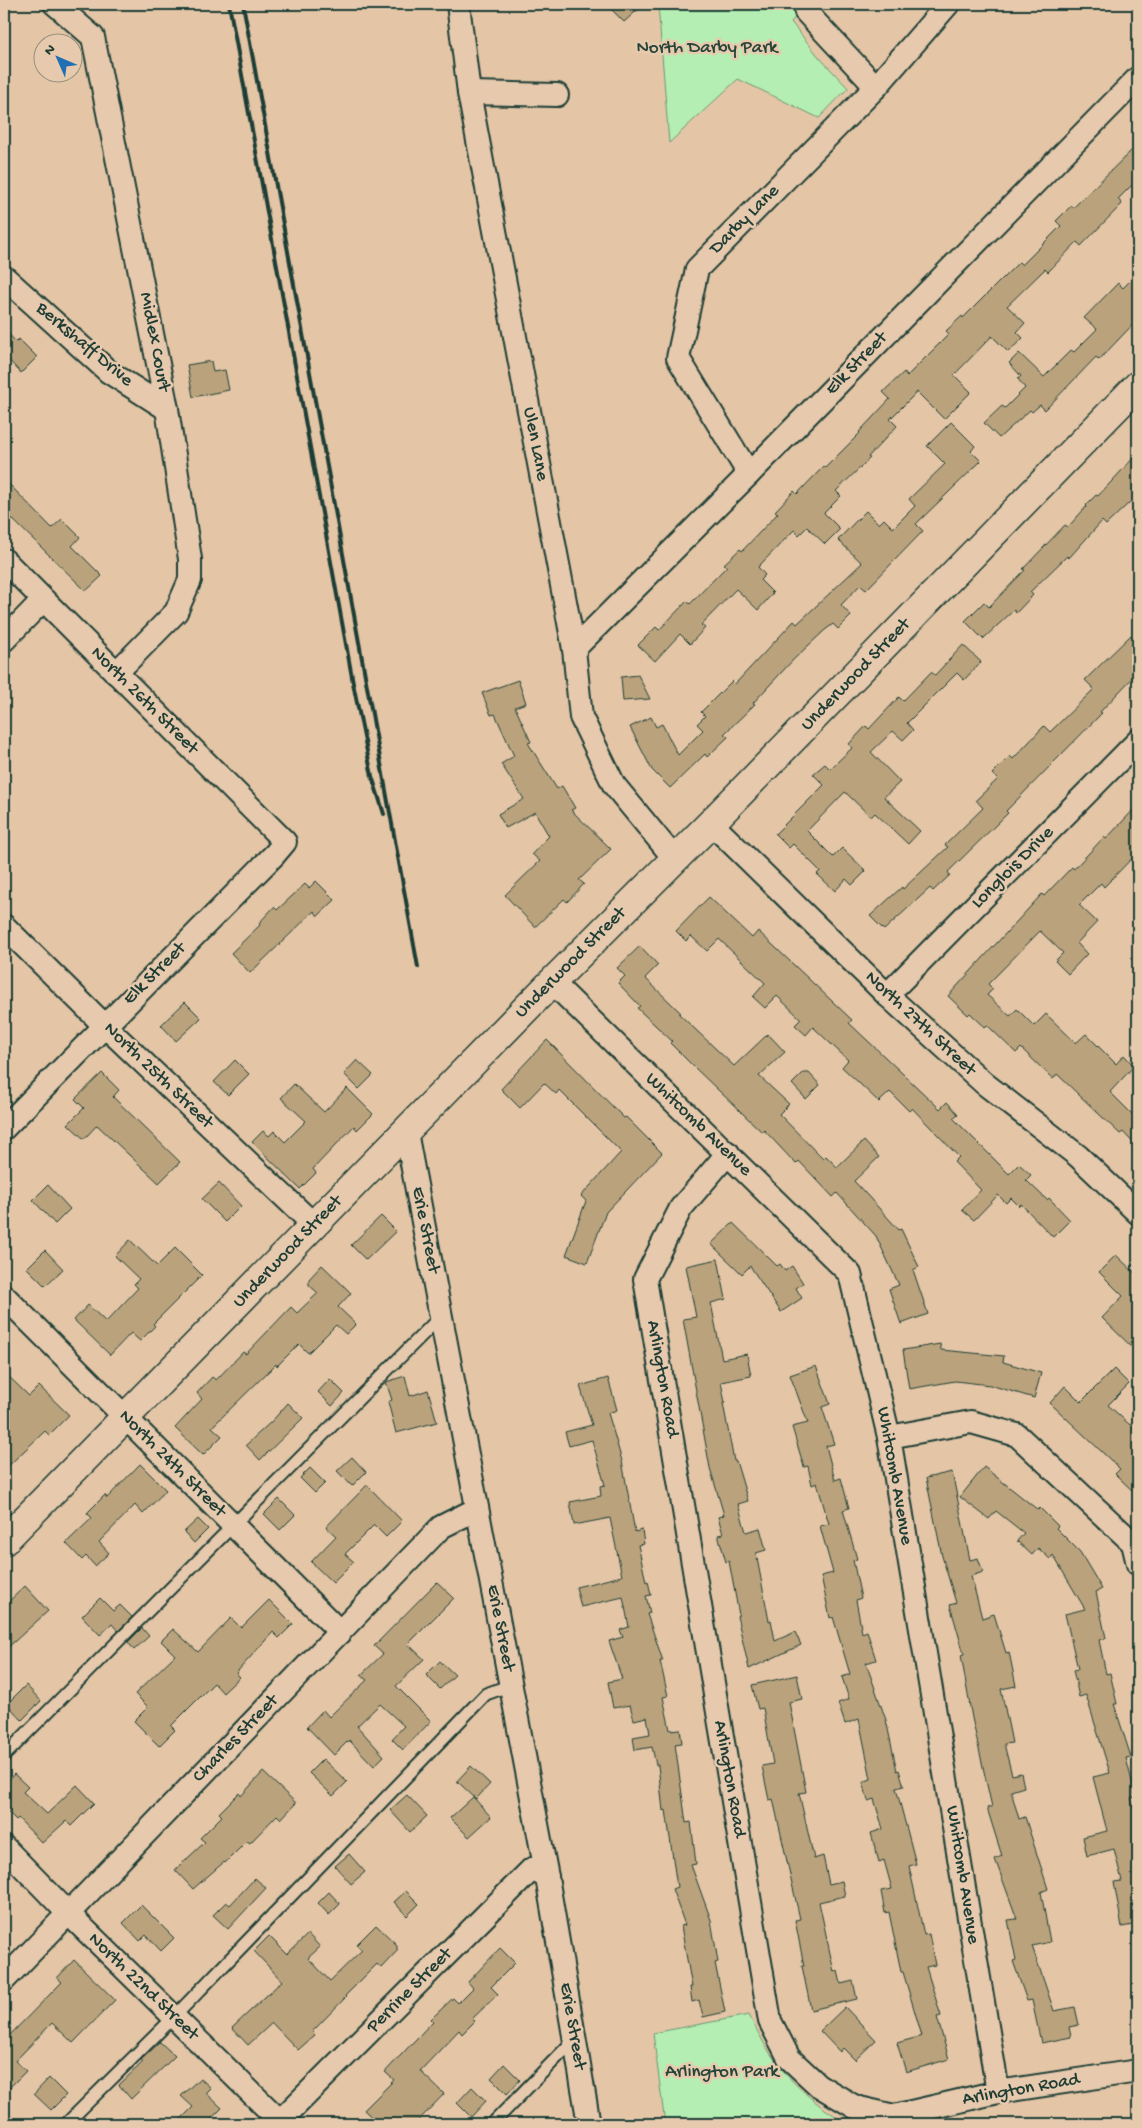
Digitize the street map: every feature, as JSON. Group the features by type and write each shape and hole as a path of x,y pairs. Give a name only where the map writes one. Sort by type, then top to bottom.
{"street":[{"name":"Midlex Court","path":"54,4 93,37 167,409 190,559 190,580 176,612 116,673"},
{"name":"Ulen Lane","path":"458,4 469,92 574,648 581,717 614,785 674,858"},
{"name":"Darby Lane","path":"749,474 678,358 697,269 876,87 948,4"},
{"path":"806,12 876,87"},
{"name":"Elk Street","path":"574,648 749,474 1138,78"},
{"path":"469,92 557,95"},
{"name":"Berkshaff Drive","path":"4,277 109,372 167,409"},
{"name":"Underwood Street","path":"4,1541 674,858 712,823 1138,385"},
{"name":"North 26th Street","path":"4,560 285,842"},
{"path":"4,640 43,600"},
{"name":"Longlois Drive","path":"887,995 1138,741"},
{"name":"North 27th Street","path":"712,823 887,995 985,1084 1078,1156 1138,1214"},
{"name":"Elk Street","path":"4,1128 285,842"},
{"name":"North 25th Street","path":"4,926 104,1026 314,1225"},
{"name":"Whitcomb Avenue","path":"552,982 850,1274 889,1437 998,2092"},
{"name":"Erie Street","path":"406,1132 511,1686 589,2124"},
{"name":"Arlington Road","path":"728,1153 681,1208 645,1279 770,2021 789,2058 818,2085 855,2107 894,2116 998,2092 1138,2071"},
{"name":"North 24th Street","path":"4,1296 340,1632"},
{"path":"889,1437 971,1422 1017,1435 1133,1543 1138,1564"},
{"name":"Charles Street","path":"4,1980 441,1527 477,1509"},
{"name":"North 22nd Street","path":"4,1848 280,2123"},
{"name":"Perrine Street","path":"280,2123 532,1869 546,1877"}],"lane":[{"path":"4,1756 441,1315"},
{"path":"66,2124 174,2017 486,1694 511,1686"},
{"path":"492,2124 574,2040"}],"green space":[{"name":"North Darby Park","path":"658,4 808,4 791,22 819,57 848,88 819,118 738,79 669,143"},
{"name":"Arlington Park","path":"749,2015 767,2048 795,2084 826,2110 848,2124 665,2124 653,2033"}],"building":[{"path":"606,4 644,4 624,22"},
{"path":"1138,144 1138,179 1118,199 1122,204 1081,246 1077,242 1048,272 1045,269 1007,306 1025,323 1017,332 1023,338 1008,352 992,336 954,375 971,392 944,419 917,392 890,419 897,426 868,457 870,458 836,491 841,496 824,513 840,529 825,544 807,527 799,535 794,530 758,567 765,575 760,580 773,593 758,610 736,589 701,625 705,628 690,644 680,634 655,661 638,645 656,627 659,630 687,601 690,604 727,566 724,564 740,549 742,551 778,513 775,511 794,491 797,494 860,433 890,399 883,392 904,372 907,376 949,334 946,331 962,316 963,318 1019,262 1022,265 1061,226 1056,221 1071,206 1073,208"},
{"path":"1138,273 1138,319 1099,360 1096,357 1045,410 1040,405 1032,412 1030,410 999,438 984,423 1002,406 1005,408 1025,388 1018,379 1021,376 1009,363 1019,353 1044,377 1071,350 1074,352 1097,329 1084,318 1118,283 1123,288"},
{"path":"4,329 16,342 19,339 37,357 21,373 4,355"},
{"path":"211,361 213,372 225,370 229,390 193,397 187,365"},
{"path":"951,422 975,446 971,451 981,461 916,524 923,531 866,590 860,585 841,605 851,616 838,629 833,624 825,630 793,660 753,703 755,704 724,734 728,737 707,757 705,754 670,788 652,770 630,727 651,717 656,727 662,724 678,755 703,730 697,724 705,716 701,712 732,681 735,684 794,621 797,624 862,563 838,540 854,523 866,511 879,524 884,519 893,528 915,506 909,499 945,464 927,446"},
{"path":"1138,453 1138,509 1131,501 1106,525 1102,521 1069,558 1067,556 1030,592 1033,595 1016,613 1014,610 983,639 965,621 984,602 989,607 1065,525 1068,527 1086,505 1096,495 1098,496"},
{"path":"4,479 52,528 62,519 80,537 72,546 102,576 86,591 4,511"},
{"path":"1131,635 1138,642 1138,672 1100,712 1102,713 1006,811 1008,813 948,872 950,875 933,891 930,888 884,930 870,916 902,887 903,889 948,847 945,845 983,808 976,800 998,779 992,774 1010,756 1013,759 1044,726 1050,732 1094,689 1085,680"},
{"path":"963,645 981,662 964,680 957,673 907,723 913,730 903,740 893,731 871,752 900,782 884,797 920,831 908,844 875,813 871,817 845,792 807,831 833,857 842,848 866,871 852,885 846,879 835,891 817,874 820,871 793,844 789,848 775,834 824,785 813,774 825,764 830,769 852,748 849,744 866,726 869,729 899,697 903,701 931,672 935,675"},
{"path":"638,675 650,699 623,701 621,677"},
{"path":"518,680 526,703 515,707 531,742 528,743 557,789 562,786 575,808 571,810 611,849 579,880 584,884 567,902 564,899 535,927 505,895 540,861 532,854 549,836 535,812 506,828 498,814 524,799 501,764 514,756 495,714 491,715 482,693"},
{"path":"1138,805 1138,852 1104,887 1101,883 1079,905 1097,922 1077,943 1087,954 1068,974 1055,961 1063,953 1040,931 988,984 993,989 987,995 1010,1016 1017,1009 1034,1026 1046,1014 1076,1043 1086,1034 1116,1064 1124,1055 1134,1066 1110,1092 1138,1120 1138,1148 1123,1132 1120,1134 1057,1074 1053,1079 1021,1048 1016,1053 987,1025 985,1027 970,1013 968,1015 948,996 1042,894 1044,896 1072,867 1074,869"},
{"path":"316,881 335,900 318,916 314,911 250,973 231,953 260,925 259,923 274,907 277,910 305,884 309,888"},
{"path":"709,897 752,938 758,931 852,1020 849,1023 940,1109 947,1102 958,1114 953,1118 1009,1174 1019,1164 1031,1175 1026,1180 1047,1200 1049,1198 1070,1220 1053,1237 1021,1204 1019,1206 1011,1198 1006,1203 998,1195 974,1220 962,1210 981,1190 954,1162 959,1157 912,1108 909,1111 890,1092 879,1102 842,1067 848,1060 813,1027 806,1035 795,1025 801,1019 777,996 765,1008 753,997 765,983 719,939 707,951 691,936 686,941 676,931"},
{"path":"640,946 658,965 645,978 681,1013 679,1014 734,1066 768,1034 785,1052 759,1076 789,1104 779,1114 823,1159 826,1156 837,1167 864,1141 879,1157 854,1181 899,1230 901,1229 919,1267 913,1270 928,1314 901,1324 889,1289 899,1285 876,1236 837,1193 833,1197 799,1161 796,1164 764,1130 762,1132 694,1067 670,1043 672,1041 637,1008 640,1006 618,983 625,976 617,968"},
{"path":"185,1002 201,1018 176,1041 161,1025"},
{"path":"547,1040 624,1118 626,1117 662,1153 606,1212 587,1263 566,1255 586,1201 581,1196 621,1152 559,1090 556,1094 544,1083 520,1108 501,1089"},
{"path":"235,1060 249,1074 228,1095 214,1082"},
{"path":"357,1060 373,1075 359,1089 344,1074"},
{"path":"102,1073 119,1090 113,1097 180,1162 159,1183 97,1125 84,1139 68,1124 84,1108 75,1099"},
{"path":"803,1073 809,1073 820,1085 806,1099 792,1084"},
{"path":"294,1084 324,1112 347,1088 373,1114 357,1130 354,1126 313,1169 316,1173 300,1189 252,1142 263,1131 269,1136 274,1131 285,1142 306,1121 281,1098"},
{"path":"219,1183 241,1206 225,1222 202,1199"},
{"path":"48,1185 70,1209 55,1224 33,1200"},
{"path":"381,1216 396,1231 366,1260 351,1245"},
{"path":"733,1223 777,1266 780,1264 785,1271 792,1266 803,1283 796,1288 802,1298 781,1312 750,1266 742,1274 711,1244"},
{"path":"130,1240 157,1266 175,1248 202,1275 153,1324 155,1326 140,1341 131,1333 110,1355 74,1320 88,1305 106,1322 138,1288 134,1284 139,1279 115,1256"},
{"path":"45,1250 63,1269 45,1286 27,1268"},
{"path":"1116,1255 1138,1276 1138,1353 1102,1318 1123,1296 1099,1272"},
{"path":"718,1259 726,1299 711,1303 722,1359 747,1354 751,1376 721,1382 734,1461 736,1461 748,1501 738,1504 746,1532 760,1528 766,1550 756,1553 769,1621 771,1620 775,1641 795,1632 801,1645 749,1669 737,1616 739,1615 729,1561 726,1562 718,1535 723,1534 718,1517 724,1515 710,1468 683,1319 696,1317 686,1266"},
{"path":"322,1265 351,1293 338,1307 356,1324 346,1334 336,1325 308,1353 299,1344 212,1427 222,1436 203,1455 175,1428 202,1399 197,1393 212,1377 216,1380 243,1352 246,1354 291,1307 297,1313 318,1293 309,1285 309,1279"},
{"path":"940,1344 941,1350 1004,1356 1003,1362 1041,1373 1034,1398 990,1385 955,1381 909,1389 903,1350"},
{"path":"816,1366 830,1404 822,1407 834,1444 826,1446 835,1480 841,1478 849,1508 843,1510 857,1559 853,1560 861,1598 856,1600 862,1633 867,1631 876,1660 866,1663 886,1720 897,1771 899,1770 904,1786 896,1788 916,1864 909,1866 924,1935 929,1934 935,1965 926,1967 941,2016 937,2017 949,2059 906,2072 897,2043 922,2036 903,1972 901,1972 889,1912 885,1913 881,1891 892,1889 884,1860 879,1862 871,1833 883,1829 874,1799 868,1801 863,1782 871,1779 859,1719 845,1724 838,1703 849,1699 842,1677 850,1674 833,1617 830,1618 821,1576 833,1573 820,1526 829,1524 817,1483 812,1485 808,1466 804,1467 792,1427 808,1423 790,1375"},
{"path":"1114,1369 1129,1384 1108,1405 1130,1425 1138,1416 1138,1496 1115,1474 1120,1469 1050,1403 1065,1386 1081,1402"},
{"path":"4,1372 29,1396 39,1386 69,1415 49,1435 45,1431 4,1470"},
{"path":"405,1376 410,1396 428,1390 437,1422 396,1433 388,1402 392,1400 386,1382"},
{"path":"608,1378 617,1410 608,1413 622,1461 635,1532 642,1530 644,1544 638,1545 646,1582 648,1581 651,1595 646,1596 650,1613 647,1614 663,1661 660,1661 668,1696 663,1697 670,1730 680,1729 682,1743 675,1744 686,1823 691,1822 696,1864 691,1865 711,1920 718,1962 715,1963 725,2012 703,2017 699,2000 692,2002 690,1987 692,1987 681,1926 685,1925 672,1889 677,1887 666,1810 663,1811 658,1765 656,1765 652,1747 635,1750 633,1737 650,1734 647,1717 634,1720 630,1705 613,1708 608,1682 622,1679 609,1641 623,1637 620,1630 629,1627 623,1597 581,1607 576,1587 622,1576 610,1518 574,1525 570,1502 601,1496 600,1486 605,1485 592,1440 569,1446 565,1432 592,1425 580,1386"},
{"path":"330,1379 344,1393 332,1406 318,1392"},
{"path":"288,1403 303,1418 260,1460 246,1445"},
{"path":"352,1457 366,1472 352,1486 337,1471"},
{"path":"140,1464 166,1490 143,1514 135,1505 99,1542 109,1553 95,1566 86,1556 82,1560 66,1543 92,1518 87,1513 105,1495 107,1498"},
{"path":"984,1467 1038,1510 1040,1508 1058,1526 1056,1528 1080,1552 1102,1589 1096,1592 1106,1638 1099,1640 1106,1674 1110,1673 1117,1704 1114,1704 1131,1757 1126,1758 1136,1797 1131,1798 1138,1826 1138,1924 1122,1927 1114,1882 1122,1881 1114,1849 1087,1856 1083,1837 1107,1831 1093,1777 1110,1773 1086,1695 1079,1697 1073,1670 1078,1669 1065,1614 1085,1609 1053,1555 1050,1559 1038,1548 1032,1555 1017,1541 1024,1533 996,1511 989,1519 960,1497"},
{"path":"310,1468 325,1483 315,1493 300,1478"},
{"path":"952,1472 970,1560 978,1558 983,1572 971,1576 982,1618 994,1614 1006,1653 1009,1652 1016,1686 1001,1689 1012,1743 1004,1744 1012,1775 1021,1773 1024,1787 1011,1791 1019,1819 1025,1817 1048,1889 1041,1892 1050,1942 1032,1946 1054,2011 1075,2007 1079,2025 1069,2027 1071,2037 1041,2043 1032,2000 1027,2001 1013,1961 1016,1960 1008,1920 1017,1919 995,1859 1002,1856 987,1808 992,1807 972,1718 961,1655 964,1654 950,1605 956,1603 942,1556 926,1478"},
{"path":"367,1485 402,1521 386,1537 374,1525 345,1554 354,1562 333,1583 311,1562 336,1536 326,1527"},
{"path":"279,1499 295,1515 280,1530 264,1514"},
{"path":"198,1519 208,1529 194,1543 184,1532"},
{"path":"437,1582 454,1598 408,1644 424,1659 396,1686 431,1721 403,1750 392,1739 404,1726 380,1704 357,1726 384,1756 374,1766 349,1740 334,1755 307,1727 323,1710 329,1717 367,1680 361,1675 383,1654 374,1646"},
{"path":"25,1586 48,1611 4,1651 4,1606"},
{"path":"100,1598 113,1611 120,1605 132,1617 118,1631 112,1624 100,1635 82,1616"},
{"path":"269,1600 293,1624 279,1638 273,1632 236,1673 240,1677 223,1693 214,1683 171,1726 175,1730 159,1746 134,1721 148,1707 135,1694 175,1655 161,1641 173,1629 198,1652 231,1618 241,1628"},
{"path":"142,1628 149,1636 134,1650 128,1642"},
{"path":"440,1661 455,1675 440,1689 426,1675"},
{"path":"797,1675 802,1699 789,1702 806,1792 799,1793 814,1859 823,1856 829,1884 842,1881 845,1896 819,1902 834,1972 838,1971 841,1984 853,1981 857,1999 811,2010 795,1920 800,1919 773,1799 769,1800 762,1766 773,1764 763,1708 758,1709 752,1685"},
{"path":"26,1685 41,1701 22,1720 7,1704"},
{"path":"323,1759 347,1782 333,1796 309,1773"},
{"path":"471,1766 490,1784 476,1799 457,1781"},
{"path":"263,1772 296,1803 281,1819 277,1815 250,1843 247,1841 225,1863 193,1889 175,1870 205,1842 200,1838 222,1816 219,1813 239,1793 241,1796"},
{"path":"14,1774 28,1787 23,1792 47,1814 77,1785 94,1803 71,1826 66,1821 42,1843 18,1818 16,1820 4,1808 4,1785"},
{"path":"407,1795 427,1816 410,1832 390,1810"},
{"path":"473,1797 491,1817 469,1837 450,1818"},
{"path":"349,1854 365,1872 351,1884 335,1866"},
{"path":"255,1878 266,1888 228,1929 213,1915 226,1902 230,1905"},
{"path":"406,1891 419,1904 407,1916 394,1902"},
{"path":"329,1892 340,1904 329,1915 318,1903"},
{"path":"141,1905 174,1938 161,1951 146,1935 140,1941 123,1923"},
{"path":"376,1925 397,1945 397,1951 381,1968 377,1964 345,1996 312,2032 315,2035 298,2050 272,2023 248,2045 232,2028 282,1981 254,1951 269,1936 287,1954 308,1934 320,1947 308,1958 330,1981 362,1950 356,1945"},
{"path":"500,1948 515,1963 491,1987 498,1994 472,2019 475,2021 462,2034 459,2030 420,2071 444,2094 415,2124 379,2124 364,2110 394,2080 385,2072 433,2021 431,2019 453,1998 458,2003 473,1988 468,1982"},
{"path":"74,1960 115,2000 73,2043 52,2023 15,2061 26,2071 4,2093 4,2041 62,1982 57,1978"},
{"path":"845,2007 876,2040 855,2060 843,2048 840,2052 820,2031"},
{"path":"160,2042 175,2056 131,2099 119,2085"},
{"path":"504,2064 520,2080 507,2094 491,2078"},
{"path":"49,2078 66,2095 51,2110 34,2094"},
{"path":"200,2078 211,2088 206,2093 222,2108 206,2124 176,2124 193,2107 181,2096"},
{"path":"472,2087 486,2101 471,2117 457,2103"}],"railway":[{"path":"229,4 354,688 372,776 384,814"},
{"path":"243,4 418,967"}]}
